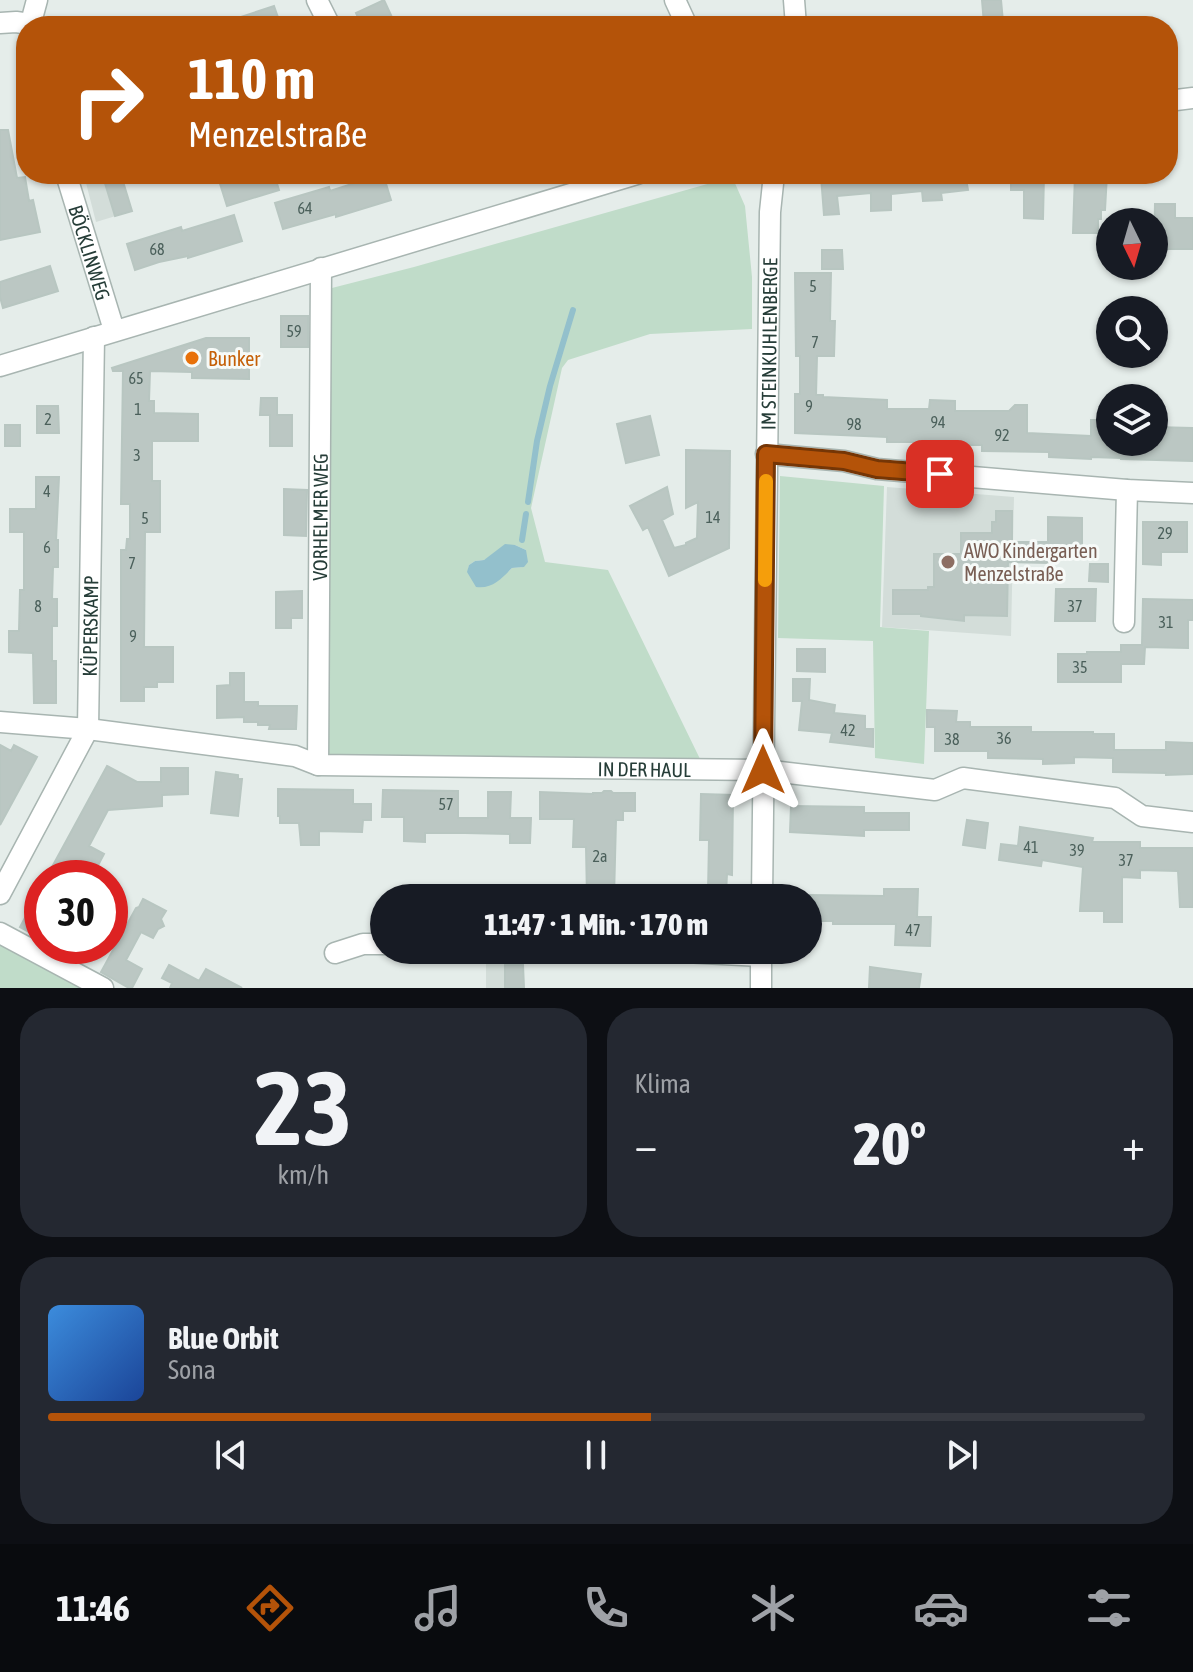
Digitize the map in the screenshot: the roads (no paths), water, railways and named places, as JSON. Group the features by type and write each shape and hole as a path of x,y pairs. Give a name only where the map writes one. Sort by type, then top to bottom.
{"street":[{"name":"BÖCKLINWEG","path":"69,184 114,330"},
{"path":"0,366 603,184"},
{"name":"IM STEINKUHLENBERGE","path":"762,884 766,454 773,184"},
{"name":"VORHELMER WEG","path":"318,765 321,268"},
{"name":"KÜPERSKAMP","path":"0,894 88,729 94,337"},
{"path":"766,454 844,461 877,469 1193,493"},
{"path":"1124,622 1127,490"},
{"name":"IN DER HAUL","path":"0,722 88,729 295,756 318,765 763,770 935,790 963,778 1115,798 1142,816 1193,822"},
{"path":"0,933 103,988"},
{"path":"335,953 370,944"},
{"path":"761,964 761,988"}],"water":[{"path":"505,544 526,550 528,562 524,567 512,568 492,585 476,587 467,572 469,565 484,560"}],"waterway":[{"path":"528,502 537,441 573,310"},
{"path":"522,540 526,514"}],"place":[{"name":"Bunker","path":"192,358"},
{"name":"AWO Kindergarten Menzelstraße","path":"948,562"}]}
